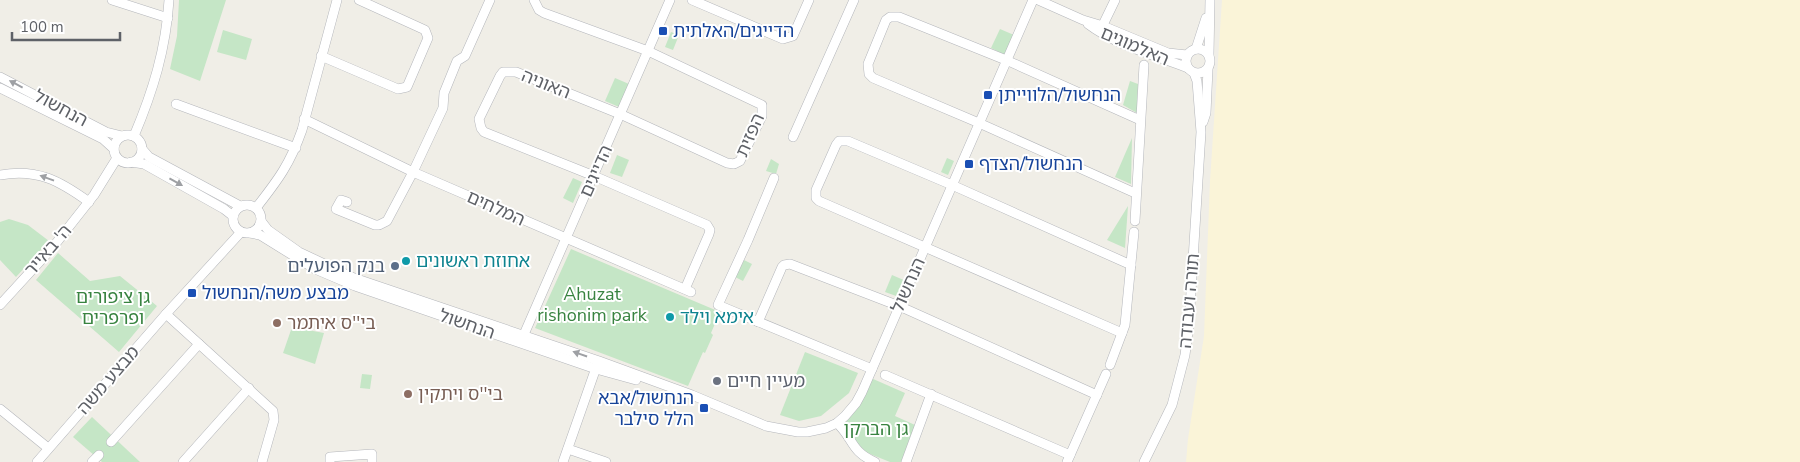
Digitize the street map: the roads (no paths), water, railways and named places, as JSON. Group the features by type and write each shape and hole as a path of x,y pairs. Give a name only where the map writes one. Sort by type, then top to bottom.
{"street":[{"path":"112,0 168,18"},
{"path":"170,0 158,73 134,136 140,141 142,148 149,157 240,206"},
{"path":"261,221 257,229 246,232 234,225 233,216 240,206 248,204 256,208 278,182 296,148 337,0"},
{"path":"321,56 398,89 407,87 428,38 425,30 359,0"},
{"path":"347,202 341,200 336,209 375,225 384,224 387,221 413,172 443,108 444,93 456,60 465,56 490,0"},
{"path":"534,0 539,10 544,13 648,51"},
{"name":"הדייגים","path":"522,338 670,0"},
{"path":"692,0 783,39 794,36 809,0"},
{"path":"793,136 854,0"},
{"name":"הנחשול","path":"256,208 261,214 261,221 268,230 298,252 354,278 597,365 692,396 755,423 794,432 819,430 837,423 856,403 1033,0"},
{"path":"1101,29 1115,0"},
{"name":"האלמוגים","path":"1042,1 1084,20 1145,53 1191,70"},
{"path":"1196,49 1209,3"},
{"path":"1208,54 1203,49 1196,49 1187,55 1186,62 1191,70 1201,73 1208,69 1211,62 1208,54 1209,3"},
{"path":"1135,193 873,78 868,64 886,20 890,17 899,17 1006,60 1140,120"},
{"name":"האלמוגים","path":"1101,29 1168,53 1187,55"},
{"name":"הפזית","path":"620,114 730,164 740,161 762,116 762,108 759,102 648,51"},
{"path":"1134,221 1144,65"},
{"name":"תורה ועבודה","path":"1201,132 1206,113 1208,69"},
{"name":"תורה ועבודה","path":"1144,462 1172,405 1185,355 1189,324 1201,132 1197,81 1191,70"},
{"name":"האוניה","path":"594,176 484,132 479,119 500,76 503,72 509,71 516,72 620,114"},
{"name":"הנחשול","path":"0,77 106,132 122,136 134,136"},
{"name":"הנחשול","path":"0,88 103,139 122,158 144,164 233,216"},
{"path":"176,104 296,148"},
{"name":"המלחים","path":"304,119 413,172 688,291 709,234 710,230 707,225 594,176"},
{"path":"122,136 116,141 122,158 139,157 142,148"},
{"path":"1122,333 819,201 816,198 816,190 838,141 848,141 1131,265"},
{"name":"ה' באייר","path":"0,304 53,247 122,158"},
{"path":"0,175 22,172 33,173 59,182 91,198"},
{"path":"774,178 718,305 872,369"},
{"name":"הנחשול","path":"246,232 260,235 315,269 355,286 522,338"},
{"name":"מבצע משה","path":"37,462 166,314 246,232"},
{"path":"885,375 931,394 1069,459 1125,325 1134,232"},
{"path":"758,322 782,267 787,264 899,306 1097,395"},
{"path":"166,314 271,407 275,415 262,462"},
{"path":"111,442 199,344"},
{"path":"564,462 597,365"},
{"path":"183,462 249,388"},
{"path":"906,462 931,394"},
{"path":"0,409 48,448"},
{"path":"837,423 843,428 857,452 875,462"},
{"path":"568,449 606,462"},
{"path":"92,462 99,454"},
{"path":"330,462 330,457 372,454 372,462"}],"place":[{"name":"הדייגים/האלתית","path":"663,31"},
{"name":"הנחשול/הלווייתן","path":"988,95"},
{"name":"הנחשול/הצדף","path":"969,164"},
{"name":"אחוזת ראשונים","path":"406,261"},
{"name":"בנק הפועלים","path":"395,266"},
{"name":"מבצע משה/הנחשול","path":"192,293"},
{"name":"אימא וילד","path":"670,317"},
{"name":"בי''ס איתמר","path":"277,323"},
{"name":"מעיין חיים","path":"717,381"},
{"name":"בי''ס ויתקין","path":"408,394"},
{"name":"הנחשול/אבא הלל סילבר","path":"704,408"}],"park label":[{"name":"Ahuzat rishonim park","path":"592,304"},
{"name":"גן ציפורים ופרפרים","path":"113,307"},
{"name":"גן הברקן","path":"876,429"}]}
